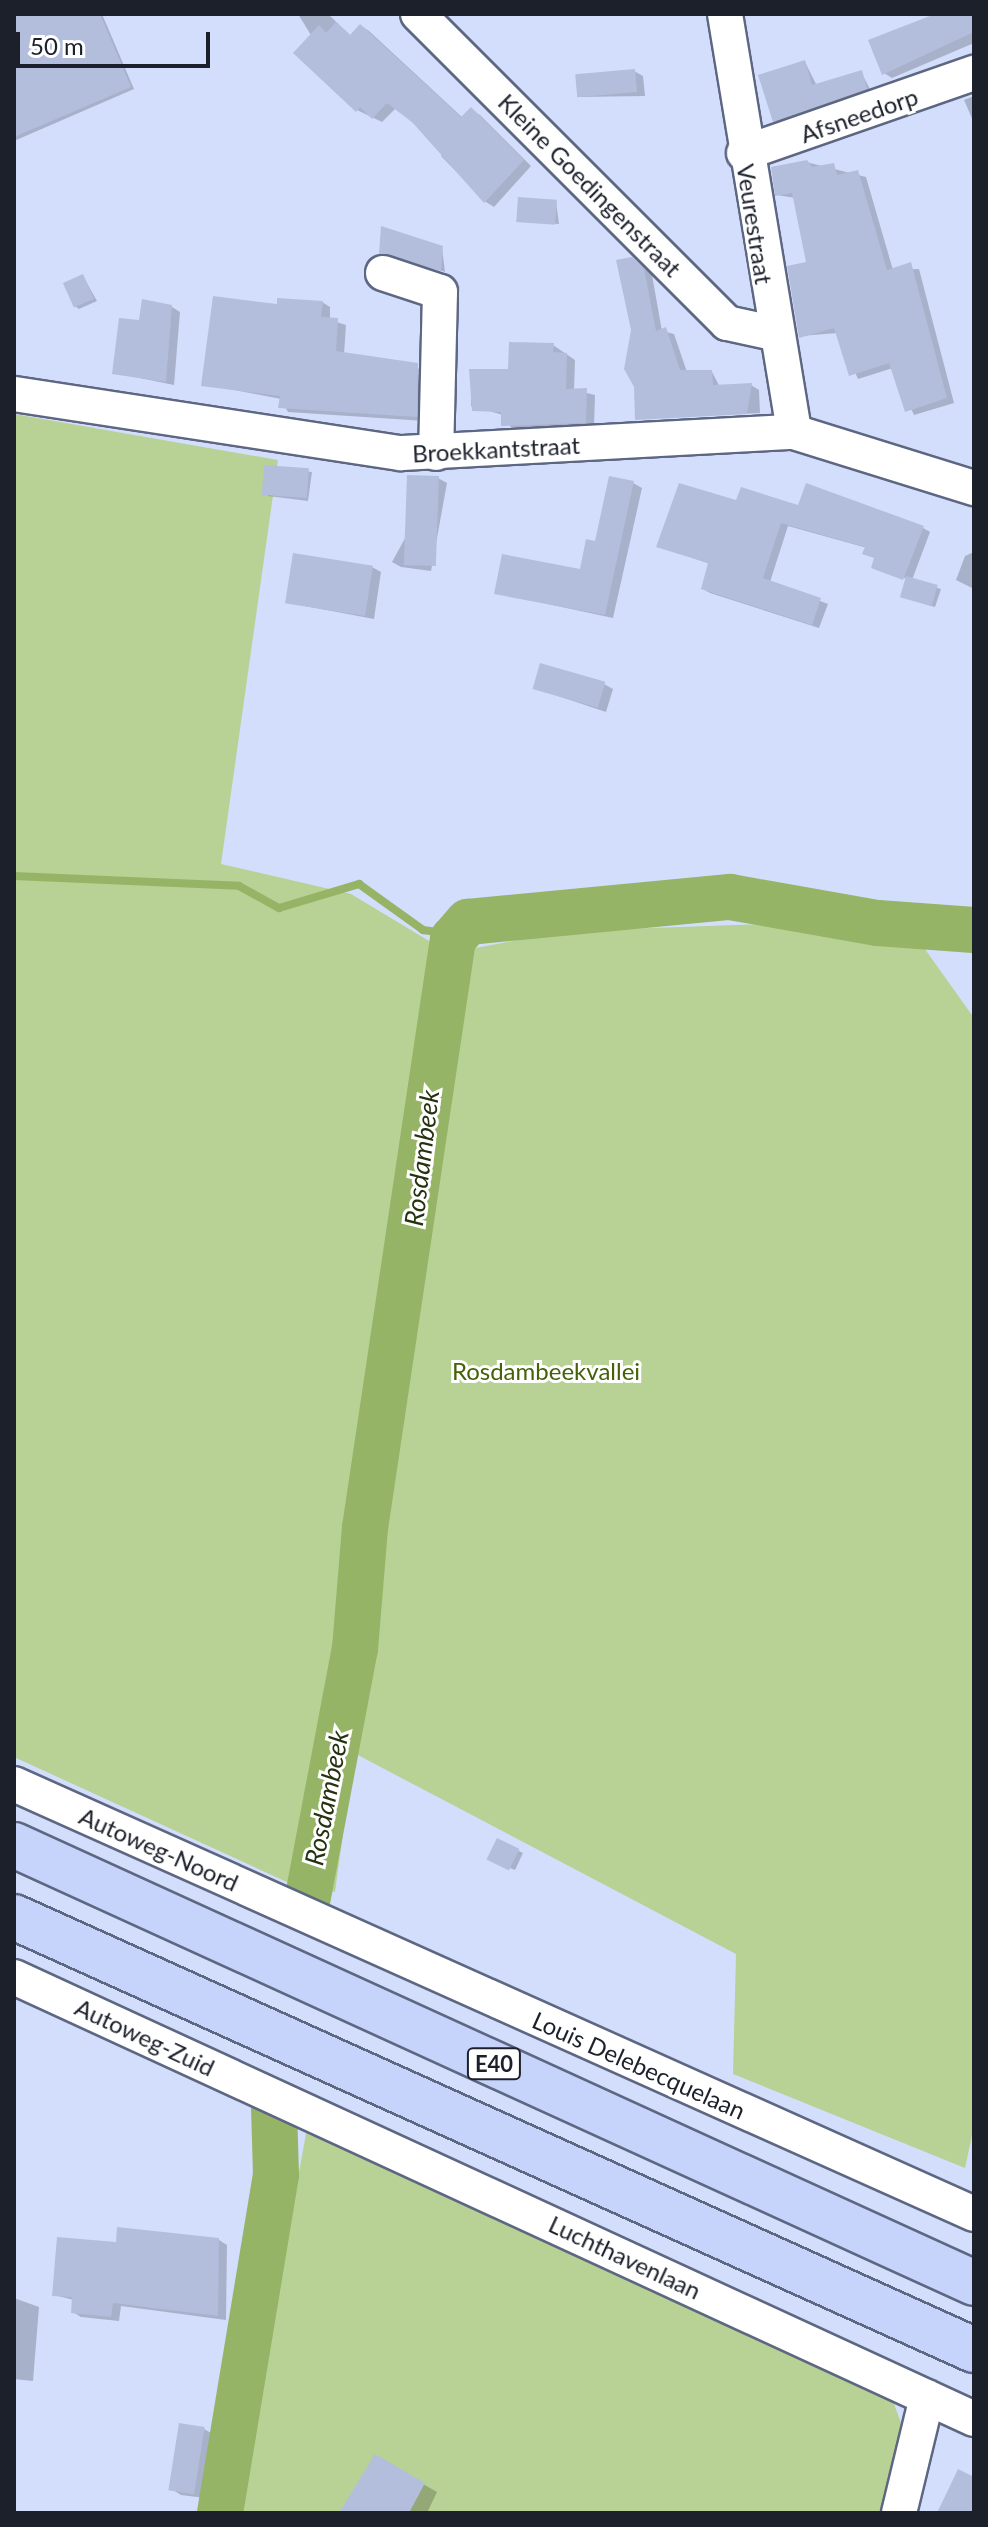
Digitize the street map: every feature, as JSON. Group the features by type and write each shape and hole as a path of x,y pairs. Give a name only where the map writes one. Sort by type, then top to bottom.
{"highway":[{"name":"E40","path":"14,1845 974,2283"},
{"name":"E40","path":"14,1917 974,2350"}],"street":[{"name":"Kleine Goedingenstraat","path":"418,14 727,323 773,333"},
{"name":"Veurestraat","path":"725,14 773,333 794,432"},
{"name":"Afsneedorp","path":"744,153 974,73"},
{"path":"383,273 440,292 436,453"},
{"name":"Broekkantstraat","path":"14,394 436,453 794,432 974,488"},
{"name":"Autoweg-Noord","path":"14,1784 304,1915"},
{"name":"Louis Delebecquelaan","path":"304,1915 974,2214"},
{"name":"Autoweg-Zuid","path":"14,1977 276,2097"},
{"name":"Luchthavenlaan","path":"276,2097 974,2419"},
{"path":"899,2513 927,2397"}],"green space":[{"name":"Rosdambeekvallei","path":"14,414 278,460 221,864 351,894 449,953 566,931 820,922 910,928 974,1018 974,2126 965,2168 733,2074 736,1954 354,1753 335,1892 287,1882 14,1757"},
{"path":"307,2128 873,2384 893,2401 901,2423 883,2513 238,2513"}],"building":[{"path":"14,14 100,14 131,87 14,137"},
{"path":"935,14 974,14 974,32 882,75 868,40"},
{"path":"336,22 350,35 360,24 461,117 471,107 524,160 484,203 413,123 387,103 372,119 360,107 356,112 293,53 319,25 326,33"},
{"path":"805,60 812,85 862,70 867,89 773,122 758,75"},
{"path":"635,69 637,92 577,97 575,74"},
{"path":"807,160 812,167 834,163 837,175 858,170 887,270 911,262 947,398 905,412 889,363 849,376 834,328 799,338 787,266 806,262 792,193 775,196 771,167"},
{"path":"518,197 557,200 555,225 516,222"},
{"path":"381,226 443,246 441,271 379,254"},
{"path":"632,257 644,268 656,331 666,327 680,370 712,370 713,385 752,383 747,414 635,420 634,387 624,369 631,330 616,260"},
{"path":"83,274 94,299 74,308 63,283"},
{"path":"213,296 277,304 277,298 323,301 321,317 338,318 336,351 418,363 417,417 278,408 280,396 201,386"},
{"path":"142,299 172,305 166,382 112,374 119,318 139,320"},
{"path":"509,342 554,343 553,352 567,353 566,389 587,388 586,423 501,426 501,412 472,411 469,369 508,369"},
{"path":"264,465 309,468 307,498 262,495"},
{"path":"407,475 439,476 436,566 404,565"},
{"path":"609,476 634,481 605,615 494,594 502,554 580,569 586,539 595,541"},
{"path":"679,483 736,500 741,487 798,505 806,483 924,526 903,580 871,568 874,558 862,554 865,547 781,523 763,578 821,598 812,625 701,589 708,563 656,547"},
{"path":"293,553 373,566 365,616 285,603"},
{"path":"906,576 938,585 932,606 900,597"},
{"path":"540,663 605,682 598,708 533,689"},
{"path":"497,1838 519,1849 509,1871 486,1860"},
{"path":"117,2227 219,2238 218,2316 113,2303 111,2317 71,2313 72,2297 52,2296 57,2237 116,2242"},
{"path":"179,2423 205,2427 194,2494 168,2490"},
{"path":"375,2454 425,2483 409,2513 339,2513"},
{"path":"958,2469 974,2477 974,2513 937,2513"}],"waterway":[{"path":"14,876 239,886 279,908 359,884 423,930 457,935"},
{"name":"Rosdambeek","path":"307,1902 355,1649 365,1528 453,939 468,922 730,897 878,923 974,930"},
{"name":"Rosdambeek","path":"220,2513 276,2175 274,2109"}]}
